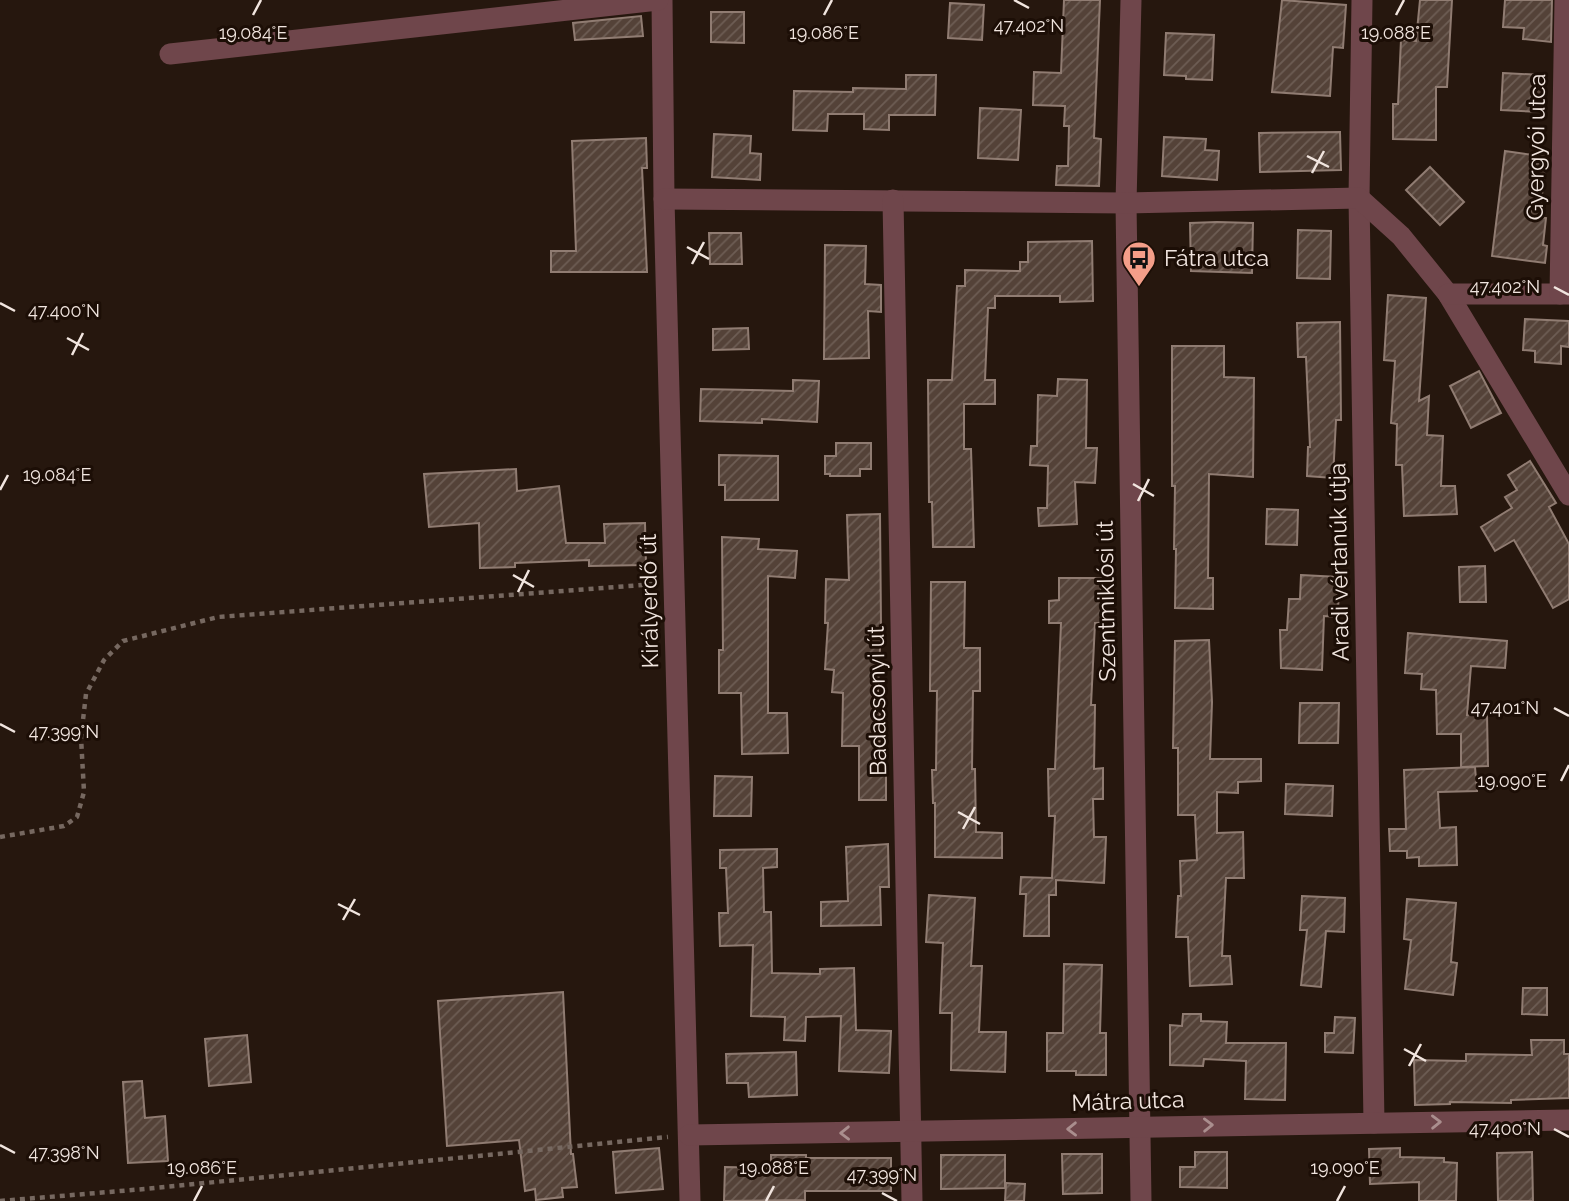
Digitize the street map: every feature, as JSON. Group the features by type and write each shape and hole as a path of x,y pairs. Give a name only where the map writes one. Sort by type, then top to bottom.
{"street":[{"path":"170,54 660,0"},
{"name":"Királyerdő út","path":"660,0 690,1201"},
{"name":"Szentmiklósi út","path":"1131,0 1126,202 1142,1201"},
{"name":"Aradi vértanúk útja","path":"1362,0 1359,198 1374,1123"},
{"name":"Gyergyói utca","path":"1564,294 1565,0"},
{"path":"664,199 1126,202 1359,198 1401,236 1448,294 1569,495"},
{"name":"Badacsonyi út","path":"893,200 912,1201"},
{"path":"1448,294 1564,294"},
{"name":"Mátra utca","path":"689,1135 1569,1120"}],"path":[{"path":"0,837 64,826 77,817 84,792 81,737 86,694 103,660 123,641 218,617 674,583"},
{"path":"0,1201 689,1135"}],"building":[{"path":"1064,0 1100,0 1094,138 1101,139 1099,186 1056,185 1057,166 1068,166 1069,126 1064,126 1065,106 1033,105 1034,72 1061,73"},
{"path":"1282,0 1346,5 1343,48 1333,47 1330,96 1272,92"},
{"path":"1420,0 1452,0 1447,87 1436,87 1436,140 1393,139 1393,104 1398,104 1401,40 1416,41"},
{"path":"1505,0 1552,0 1551,42 1523,39 1524,28 1503,27"},
{"path":"950,3 984,5 982,40 948,38"},
{"path":"711,12 744,12 744,43 711,42"},
{"path":"641,16 643,36 575,40 573,23"},
{"path":"1166,33 1214,35 1212,80 1164,75"},
{"path":"1503,73 1543,75 1541,112 1501,110"},
{"path":"906,75 936,75 935,115 889,115 889,130 864,129 864,114 828,114 827,131 793,130 794,91 906,89"},
{"path":"980,108 1021,110 1018,160 978,158"},
{"path":"1340,132 1341,170 1260,172 1259,133"},
{"path":"714,134 751,136 750,153 761,154 760,180 712,177"},
{"path":"1164,137 1206,139 1205,150 1219,151 1217,180 1162,176"},
{"path":"646,138 647,168 642,168 647,272 551,272 551,251 576,251 572,141"},
{"path":"1505,151 1547,157 1539,217 1546,218 1543,245 1547,246 1545,263 1492,256"},
{"path":"1430,167 1464,202 1440,225 1406,190"},
{"path":"1190,223 1253,223 1252,273 1191,271"},
{"path":"1298,230 1331,231 1330,279 1297,278"},
{"path":"709,233 741,233 742,264 710,264"},
{"path":"1092,241 1093,301 1060,302 1060,296 995,296 995,308 988,308 985,380 995,380 995,404 964,404 964,449 971,449 974,547 933,547 932,502 929,502 928,380 952,380 957,286 965,286 965,270 1020,271 1020,262 1028,262 1028,242"},
{"path":"825,245 866,246 865,284 881,285 881,312 868,311 869,358 824,359"},
{"path":"1388,295 1426,298 1419,401 1429,396 1427,435 1443,436 1441,486 1455,486 1457,514 1404,516 1402,465 1396,465 1397,424 1391,423 1395,361 1384,360"},
{"path":"1525,319 1569,321 1569,347 1561,346 1561,364 1535,362 1535,351 1523,350"},
{"path":"1340,322 1341,420 1336,420 1333,478 1307,476 1310,447 1306,357 1298,357 1297,323"},
{"path":"748,328 749,349 713,350 713,329"},
{"path":"1172,346 1224,346 1224,377 1254,378 1253,477 1209,474 1208,578 1213,578 1213,609 1175,608"},
{"path":"1479,371 1501,413 1471,428 1450,386"},
{"path":"1058,379 1087,380 1086,448 1097,448 1095,483 1075,482 1077,524 1039,526 1038,508 1047,508 1048,466 1030,465 1031,446 1037,446 1038,395 1057,396"},
{"path":"793,380 819,381 817,422 762,419 762,423 700,421 701,389 793,391"},
{"path":"836,443 871,443 871,469 860,469 860,476 825,474 825,456 836,456"},
{"path":"719,455 778,456 778,500 725,500 725,485 719,485"},
{"path":"1530,461 1556,503 1549,507 1569,544 1569,599 1553,608 1514,540 1495,551 1481,527 1512,508 1505,497 1517,490 1508,475"},
{"path":"516,469 517,491 559,486 566,543 605,543 604,524 645,523 646,565 589,566 589,560 515,563 515,567 480,568 479,523 429,527 424,474"},
{"path":"1267,509 1298,510 1297,545 1266,544"},
{"path":"880,514 881,627 877,712 880,712 879,770 886,771 886,800 859,800 859,746 842,746 843,693 832,692 834,670 825,669 828,623 825,623 826,579 849,580 847,515"},
{"path":"722,537 759,539 758,549 797,551 795,578 768,576 768,713 787,713 788,753 742,754 741,693 719,693 719,650 723,650"},
{"path":"1485,566 1486,602 1460,602 1459,567"},
{"path":"1301,575 1339,577 1338,617 1324,616 1322,670 1281,668 1280,630 1287,630 1289,599 1300,599"},
{"path":"1059,578 1101,578 1102,623 1095,623 1091,705 1095,705 1094,769 1103,768 1103,799 1093,799 1094,837 1106,837 1104,883 1056,880 1056,895 1049,895 1049,936 1024,936 1026,894 1020,894 1021,877 1052,878 1055,816 1049,816 1048,769 1055,769 1061,623 1049,623 1049,601 1059,600"},
{"path":"931,582 965,582 964,648 980,648 980,691 973,691 972,769 975,769 976,832 1002,833 1002,858 935,857 932,770 936,770 937,691 930,691"},
{"path":"1408,633 1507,641 1505,668 1471,666 1467,715 1487,715 1488,766 1461,767 1461,734 1437,734 1436,690 1421,689 1422,674 1405,673"},
{"path":"1209,640 1212,702 1210,759 1261,759 1261,781 1238,782 1238,793 1217,792 1217,833 1243,832 1244,878 1226,878 1222,956 1230,956 1232,984 1190,986 1188,937 1176,937 1178,896 1181,896 1180,861 1197,860 1195,815 1178,815 1178,748 1173,748 1175,641"},
{"path":"1300,703 1339,703 1338,743 1299,743"},
{"path":"1475,767 1477,791 1438,792 1440,828 1456,827 1457,865 1419,866 1419,857 1407,858 1407,851 1390,851 1389,829 1406,829 1404,770"},
{"path":"715,776 752,777 751,816 714,816"},
{"path":"1286,784 1333,786 1332,816 1285,814"},
{"path":"888,844 889,887 880,887 881,925 821,926 821,902 848,901 846,847"},
{"path":"777,849 777,867 763,868 764,912 771,912 772,973 820,974 820,969 854,968 856,1030 891,1031 889,1073 839,1071 841,1016 806,1017 805,1041 784,1040 785,1017 751,1016 753,945 720,946 719,913 728,913 726,868 720,868 720,850"},
{"path":"929,895 975,898 971,966 982,966 979,1032 1006,1032 1005,1072 951,1070 952,1013 940,1013 943,943 926,942"},
{"path":"1302,896 1345,898 1344,932 1326,931 1321,987 1301,985 1307,930 1300,930"},
{"path":"1407,899 1456,903 1451,962 1457,963 1453,995 1405,989 1411,940 1404,939"},
{"path":"1064,964 1102,965 1100,1033 1106,1033 1106,1075 1047,1071 1047,1033 1063,1033"},
{"path":"1523,988 1547,988 1547,1015 1522,1014"},
{"path":"563,992 571,1154 577,1187 562,1188 563,1197 536,1200 535,1189 525,1191 519,1140 447,1146 438,1001"},
{"path":"1183,1014 1201,1014 1201,1021 1227,1022 1226,1043 1286,1043 1285,1100 1245,1099 1246,1061 1204,1059 1203,1066 1170,1065 1170,1025 1182,1026"},
{"path":"1335,1017 1355,1018 1353,1053 1325,1052 1325,1033 1334,1033"},
{"path":"247,1035 251,1082 209,1086 205,1039"},
{"path":"1531,1040 1564,1040 1564,1054 1569,1054 1569,1098 1511,1100 1511,1103 1450,1102 1415,1105 1414,1060 1466,1061 1466,1054 1532,1055"},
{"path":"796,1052 797,1095 749,1097 748,1083 727,1083 726,1054"},
{"path":"142,1081 145,1118 165,1116 168,1161 128,1163 123,1082"},
{"path":"659,1148 663,1189 616,1193 613,1152"},
{"path":"1400,1148 1400,1157 1444,1158 1444,1162 1457,1163 1456,1201 1419,1201 1419,1182 1370,1184 1369,1149"},
{"path":"1195,1152 1227,1152 1227,1188 1180,1187 1180,1167 1195,1167"},
{"path":"1532,1152 1533,1201 1498,1201 1497,1153"},
{"path":"1062,1154 1102,1154 1102,1193 1063,1194"},
{"path":"771,1155 806,1155 806,1158 891,1158 891,1191 805,1191 805,1200 724,1201 725,1167 771,1168"},
{"path":"941,1155 1005,1155 1005,1188 941,1189"},
{"path":"1006,1183 1025,1184 1024,1201 1005,1201"}],"place":[{"name":"Fátra utca","path":"1139,288"}]}
